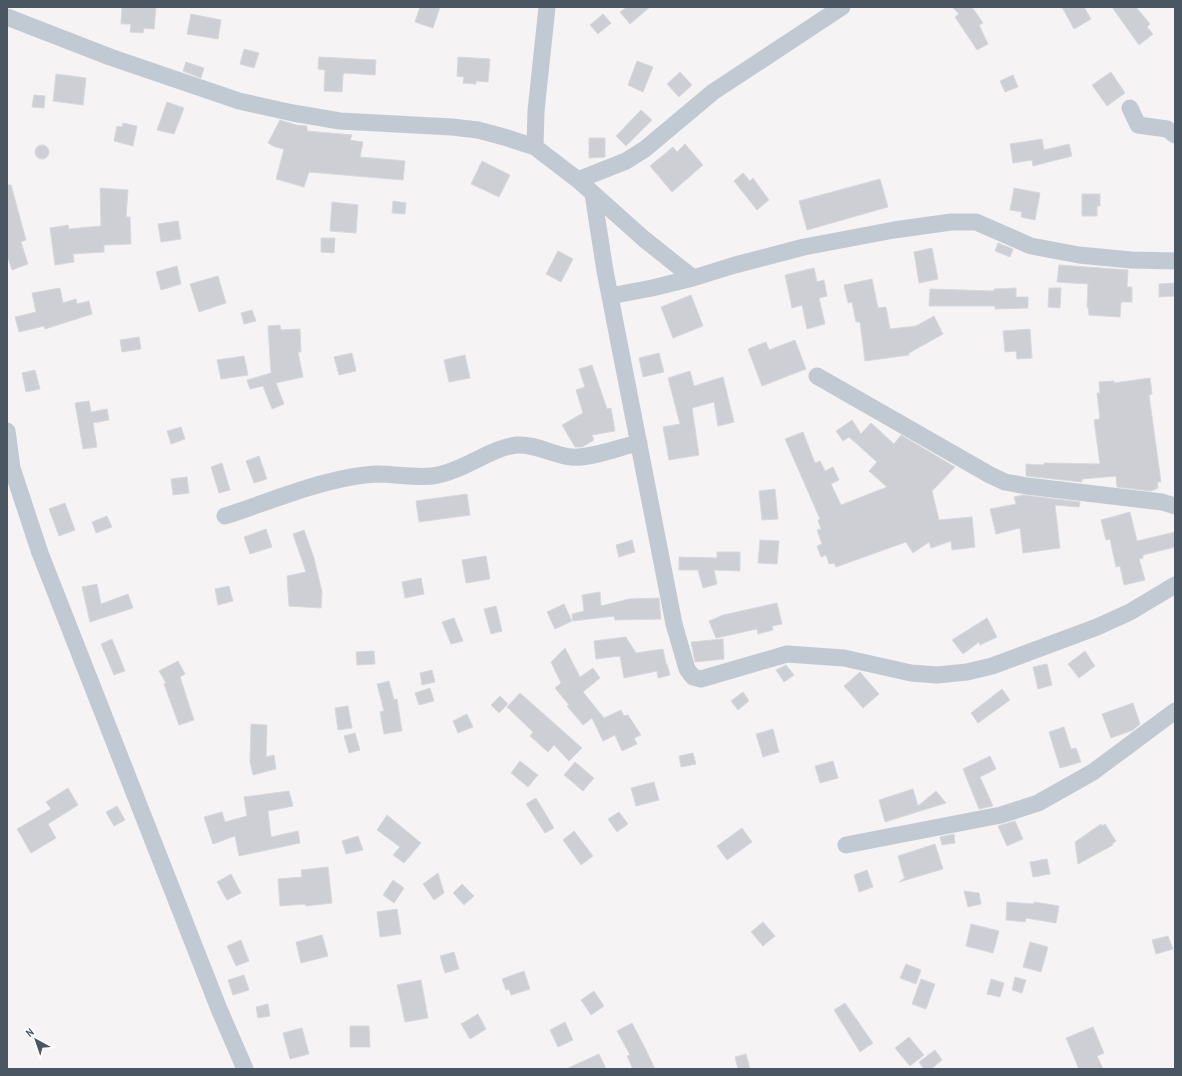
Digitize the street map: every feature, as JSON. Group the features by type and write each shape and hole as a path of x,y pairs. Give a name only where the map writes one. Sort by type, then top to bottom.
{"street":[{"path":"535,147 536,111 547,7"},
{"path":"578,180 626,161 645,149 713,92 842,7"},
{"path":"7,17 110,57 238,101 293,114 340,121 452,127 478,130 504,136 535,147 578,180 644,240 693,278"},
{"path":"1130,108 1138,125 1167,129 1175,135"},
{"path":"593,194 610,296 678,642 687,670 693,677 701,679 787,654 844,658 911,673 937,675 967,672 992,666 1097,627 1130,612 1175,585"},
{"path":"610,296 693,278 735,265 804,247 894,230 952,222 976,222 1031,246 1079,255 1131,260 1175,261"},
{"path":"817,376 990,475 1005,482 1050,489 1162,502 1175,506"},
{"path":"7,431 12,468 40,553 219,1008 245,1069"},
{"path":"225,516 335,482 378,474 432,476 457,470 516,445 572,457 639,443"},
{"path":"846,845 1001,815 1038,803 1093,772 1175,711"}],"building":[{"path":"122,7 156,7 154,29 144,28 143,33 130,32 131,24 121,24"},
{"path":"420,7 440,7 433,28 415,22"},
{"path":"627,7 650,7 630,24 620,12"},
{"path":"952,7 972,7 983,23 979,25 988,44 977,50 955,17 959,14"},
{"path":"1062,7 1084,7 1091,19 1074,29"},
{"path":"1112,7 1136,7 1150,24 1147,27 1153,34 1139,45"},
{"path":"191,14 221,20 218,39 187,34"},
{"path":"603,14 611,23 598,34 590,25"},
{"path":"244,49 259,53 254,68 240,64"},
{"path":"319,57 376,60 375,75 345,73 343,75 342,92 324,91 325,70 318,69"},
{"path":"458,57 490,59 488,82 476,81 476,84 463,83 464,77 457,76"},
{"path":"637,61 653,67 643,92 628,85"},
{"path":"186,62 204,68 201,78 183,71"},
{"path":"680,72 692,85 679,97 667,84"},
{"path":"1111,72 1125,93 1107,106 1092,85"},
{"path":"56,74 86,78 83,105 53,101"},
{"path":"1013,75 1018,87 1005,92 1000,81"},
{"path":"34,95 45,96 44,108 32,107"},
{"path":"167,102 184,108 174,134 157,130"},
{"path":"641,110 652,120 626,146 616,136"},
{"path":"280,120 296,125 307,126 307,131 352,135 350,140 363,142 360,157 405,161 403,180 309,172 304,187 276,179 284,149 275,147 268,143"},
{"path":"123,123 137,126 133,146 114,141 117,126 122,127"},
{"path":"589,138 605,138 605,157 589,158"},
{"path":"1042,139 1044,150 1069,144 1072,156 1033,166 1032,160 1013,163 1010,144"},
{"path":"685,144 703,165 672,192 650,166 673,147 677,152"},
{"path":"42,145 47,147 49,152 47,157 42,159 37,157 35,152 37,147"},
{"path":"482,161 510,175 499,197 471,184"},
{"path":"743,173 750,181 753,178 769,200 757,210 734,181"},
{"path":"880,179 888,207 807,230 799,201"},
{"path":"7,185 11,185 26,240 21,242 28,264 12,270 7,255"},
{"path":"100,188 128,190 126,217 130,217 131,244 104,245 104,252 73,254 74,262 55,265 50,228 68,225 69,229 101,226"},
{"path":"1014,188 1040,193 1035,220 1021,217 1022,212 1010,210"},
{"path":"1082,194 1100,194 1100,206 1097,206 1097,216 1082,216"},
{"path":"393,201 406,203 405,214 392,213"},
{"path":"332,202 358,205 356,233 330,231"},
{"path":"178,221 181,239 161,242 158,224"},
{"path":"321,238 335,238 334,253 321,252"},
{"path":"998,243 1013,249 1010,257 995,251"},
{"path":"932,248 938,279 919,283 914,252"},
{"path":"558,251 573,259 561,282 546,274"},
{"path":"1059,265 1128,270 1127,287 1132,287 1132,302 1121,302 1120,317 1089,315 1087,307 1088,284 1057,282"},
{"path":"177,266 181,284 161,290 156,272"},
{"path":"814,268 817,282 824,280 827,296 819,298 825,324 807,329 802,305 792,308 785,275"},
{"path":"218,276 226,303 199,312 190,284"},
{"path":"872,279 878,308 886,307 890,329 916,326 934,316 943,334 909,353 909,355 865,361 860,322 856,322 852,302 848,303 844,285"},
{"path":"1174,283 1174,296 1159,297 1159,284"},
{"path":"60,288 63,303 76,299 77,304 89,301 92,314 45,329 44,326 19,332 15,317 36,312 32,293"},
{"path":"1016,288 1016,297 1028,297 1028,308 995,309 995,306 929,306 930,289 994,291 994,289"},
{"path":"1049,288 1061,288 1060,308 1048,307"},
{"path":"691,295 703,326 673,338 661,307"},
{"path":"252,310 256,321 244,324 241,313"},
{"path":"280,325 281,330 300,329 301,352 298,352 303,377 276,383 284,404 272,409 263,386 250,389 247,380 271,373 268,326"},
{"path":"1030,329 1032,358 1017,359 1016,351 1005,352 1003,331"},
{"path":"139,337 141,349 122,352 120,340"},
{"path":"795,340 806,369 762,386 748,349 766,342 769,350"},
{"path":"352,353 356,371 339,375 334,357"},
{"path":"659,353 664,372 643,377 639,358"},
{"path":"465,355 470,378 449,382 444,360"},
{"path":"244,356 248,375 221,379 217,360"},
{"path":"592,365 607,409 611,408 615,431 592,435 594,440 582,447 575,447 562,425 583,413 576,390 585,387 579,369"},
{"path":"35,370 40,389 26,392 22,373"},
{"path":"690,371 694,386 723,377 734,422 718,426 714,402 692,408 699,455 669,460 663,427 680,424 668,378"},
{"path":"1150,378 1152,394 1149,395 1161,482 1157,482 1158,488 1151,491 1117,487 1116,476 1082,479 1082,482 1026,476 1026,464 1100,464 1094,420 1100,419 1097,393 1100,393 1099,382 1114,381 1114,383"},
{"path":"89,401 91,412 107,409 109,420 93,423 97,447 83,449 75,403"},
{"path":"852,420 861,434 871,423 894,444 901,435 955,467 932,491 939,520 972,517 975,547 952,550 951,541 931,548 929,542 913,553 906,542 836,567 834,563 829,564 826,555 821,557 817,546 822,544 817,530 821,529 818,520 820,519 785,439 803,432 815,463 820,461 825,471 833,467 839,480 831,484 841,505 887,487 869,471 877,462 849,437 843,441 836,431"},
{"path":"181,427 185,439 171,444 167,431"},
{"path":"259,456 267,479 254,483 246,461"},
{"path":"222,463 230,490 219,493 211,467"},
{"path":"187,477 189,493 173,495 171,479"},
{"path":"775,489 778,519 762,520 759,491"},
{"path":"467,494 470,515 419,522 416,501"},
{"path":"1023,495 1080,502 1079,507 1055,505 1060,548 1023,553 1020,528 996,534 990,509 1016,504 1014,497"},
{"path":"65,503 75,530 59,536 49,509"},
{"path":"1130,512 1137,541 1175,532 1175,547 1143,555 1143,558 1139,559 1145,580 1124,585 1120,566 1116,567 1110,539 1106,540 1101,520"},
{"path":"107,516 112,527 96,533 92,522"},
{"path":"266,529 272,547 250,554 244,537"},
{"path":"304,530 314,558 322,592 321,608 289,606 287,576 306,572 293,534"},
{"path":"632,540 635,552 619,557 616,545"},
{"path":"760,540 779,541 777,564 758,563"},
{"path":"717,552 740,552 740,571 714,570 717,584 703,588 698,570 679,570 679,557 717,558"},
{"path":"486,556 490,579 466,583 462,560"},
{"path":"421,578 424,594 405,598 402,582"},
{"path":"97,584 101,604 128,594 133,608 90,622 82,587"},
{"path":"229,586 233,601 218,605 215,589"},
{"path":"600,592 601,606 629,599 659,598 661,619 615,620 614,616 573,621 572,614 584,611 582,595"},
{"path":"777,603 782,624 772,626 773,630 758,634 757,629 716,638 709,621 723,615"},
{"path":"564,604 572,621 555,629 547,612"},
{"path":"496,606 502,631 491,634 484,609"},
{"path":"454,618 463,641 451,644 442,622"},
{"path":"987,618 997,637 980,645 979,642 963,654 952,640"},
{"path":"626,637 636,653 663,649 670,675 658,678 657,671 624,678 620,656 596,659 594,641"},
{"path":"112,639 125,671 114,675 101,644"},
{"path":"723,639 724,659 695,662 691,642"},
{"path":"565,648 580,677 593,668 600,678 583,692 604,718 621,710 624,716 628,715 641,735 634,738 637,744 622,751 615,735 603,741 592,718 583,725 567,706 569,705 555,688 561,683 551,662"},
{"path":"374,651 375,664 357,665 356,652"},
{"path":"1085,651 1095,666 1079,678 1068,664"},
{"path":"178,661 185,674 180,677 194,720 179,725 164,684 166,683 159,671"},
{"path":"1047,664 1052,685 1038,689 1033,667"},
{"path":"786,665 794,675 784,682 776,670"},
{"path":"432,670 435,682 422,685 420,673"},
{"path":"860,672 879,694 863,708 844,686"},
{"path":"389,681 394,700 397,699 402,731 384,734 380,712 384,711 377,684"},
{"path":"430,688 434,701 419,705 415,693"},
{"path":"1002,689 1010,700 978,723 971,713"},
{"path":"743,692 749,701 738,710 731,701"},
{"path":"520,693 582,748 569,761 554,745 548,752 530,736 533,732 507,707"},
{"path":"500,696 508,704 499,713 491,705"},
{"path":"1133,703 1140,724 1133,730 1111,738 1102,714"},
{"path":"348,706 352,728 338,730 335,708"},
{"path":"467,714 473,727 458,733 453,721"},
{"path":"251,724 267,725 266,757 274,755 276,769 253,775 250,762"},
{"path":"1064,727 1071,749 1076,748 1081,762 1060,768 1049,732"},
{"path":"773,729 779,752 763,757 756,734"},
{"path":"355,733 360,750 349,753 344,736"},
{"path":"693,753 696,764 681,767 679,756"},
{"path":"990,756 996,769 980,777 993,806 979,809 963,769"},
{"path":"520,761 538,775 528,787 511,773"},
{"path":"833,761 838,778 820,783 815,766"},
{"path":"575,762 594,778 583,791 564,775"},
{"path":"654,782 659,800 636,806 631,788"},
{"path":"68,788 78,805 48,824 56,838 31,853 17,829 51,809 46,802"},
{"path":"913,789 918,806 936,791 946,803 885,822 879,800"},
{"path":"289,791 293,806 268,811 271,837 298,831 300,843 239,856 235,836 213,844 204,817 222,812 225,822 247,816 244,797"},
{"path":"536,798 554,828 545,833 526,804"},
{"path":"117,806 125,820 114,826 106,812"},
{"path":"619,812 628,824 617,832 608,819"},
{"path":"387,815 421,843 404,863 393,855 400,847 377,830"},
{"path":"1015,821 1023,839 1007,846 998,826"},
{"path":"1101,824 1102,826 1105,824 1116,841 1112,844 1113,845 1078,864 1075,842"},
{"path":"742,828 752,842 727,860 717,846"},
{"path":"574,831 593,856 581,865 563,840"},
{"path":"954,834 955,843 942,845 940,837"},
{"path":"358,836 363,850 346,854 342,841"},
{"path":"935,844 943,869 899,882 906,877 904,877 898,856"},
{"path":"1047,859 1050,874 1033,877 1030,862"},
{"path":"328,867 332,903 306,906 305,904 280,906 278,879 302,877 301,870"},
{"path":"867,870 873,887 859,892 854,875"},
{"path":"438,873 444,893 434,900 423,884"},
{"path":"231,874 241,893 227,900 217,882"},
{"path":"393,880 404,888 394,903 383,895"},
{"path":"462,884 474,896 464,905 453,893"},
{"path":"964,891 979,893 981,904 968,907"},
{"path":"1007,902 1034,904 1034,902 1059,906 1056,923 1026,918 1025,922 1006,920"},
{"path":"397,909 401,934 380,937 377,912"},
{"path":"763,922 775,936 763,946 751,932"},
{"path":"971,924 999,931 993,953 966,946"},
{"path":"322,935 328,956 301,963 296,942"},
{"path":"1168,936 1173,949 1156,954 1152,940"},
{"path":"241,940 249,961 236,966 227,946"},
{"path":"1030,942 1048,947 1041,972 1023,967"},
{"path":"454,952 459,969 445,973 440,956"},
{"path":"906,964 921,970 916,984 900,978"},
{"path":"524,971 530,989 511,995 509,989 506,990 502,979"},
{"path":"244,975 249,990 233,995 228,980"},
{"path":"1015,977 1026,980 1022,993 1012,990"},
{"path":"921,979 935,984 926,1009 912,1004"},
{"path":"991,979 1004,983 1000,997 987,994"},
{"path":"421,980 428,1018 405,1022 397,985"},
{"path":"594,991 604,1006 591,1015 581,1000"},
{"path":"845,1003 873,1043 860,1052 834,1010"},
{"path":"268,1004 270,1016 258,1018 256,1007"},
{"path":"478,1014 486,1029 470,1039 461,1024"},
{"path":"565,1022 573,1040 558,1047 550,1030"},
{"path":"632,1023 655,1069 633,1069 627,1056 630,1055 617,1031"},
{"path":"350,1026 369,1026 370,1047 350,1047"},
{"path":"1093,1027 1104,1053 1097,1056 1103,1069 1079,1069 1066,1038"},
{"path":"302,1028 309,1054 290,1059 283,1033"},
{"path":"909,1037 924,1055 910,1066 895,1048"},
{"path":"935,1050 942,1060 931,1069 924,1069 919,1062"},
{"path":"599,1054 606,1069 566,1069"},
{"path":"746,1054 750,1069 738,1069 735,1057"}]}
